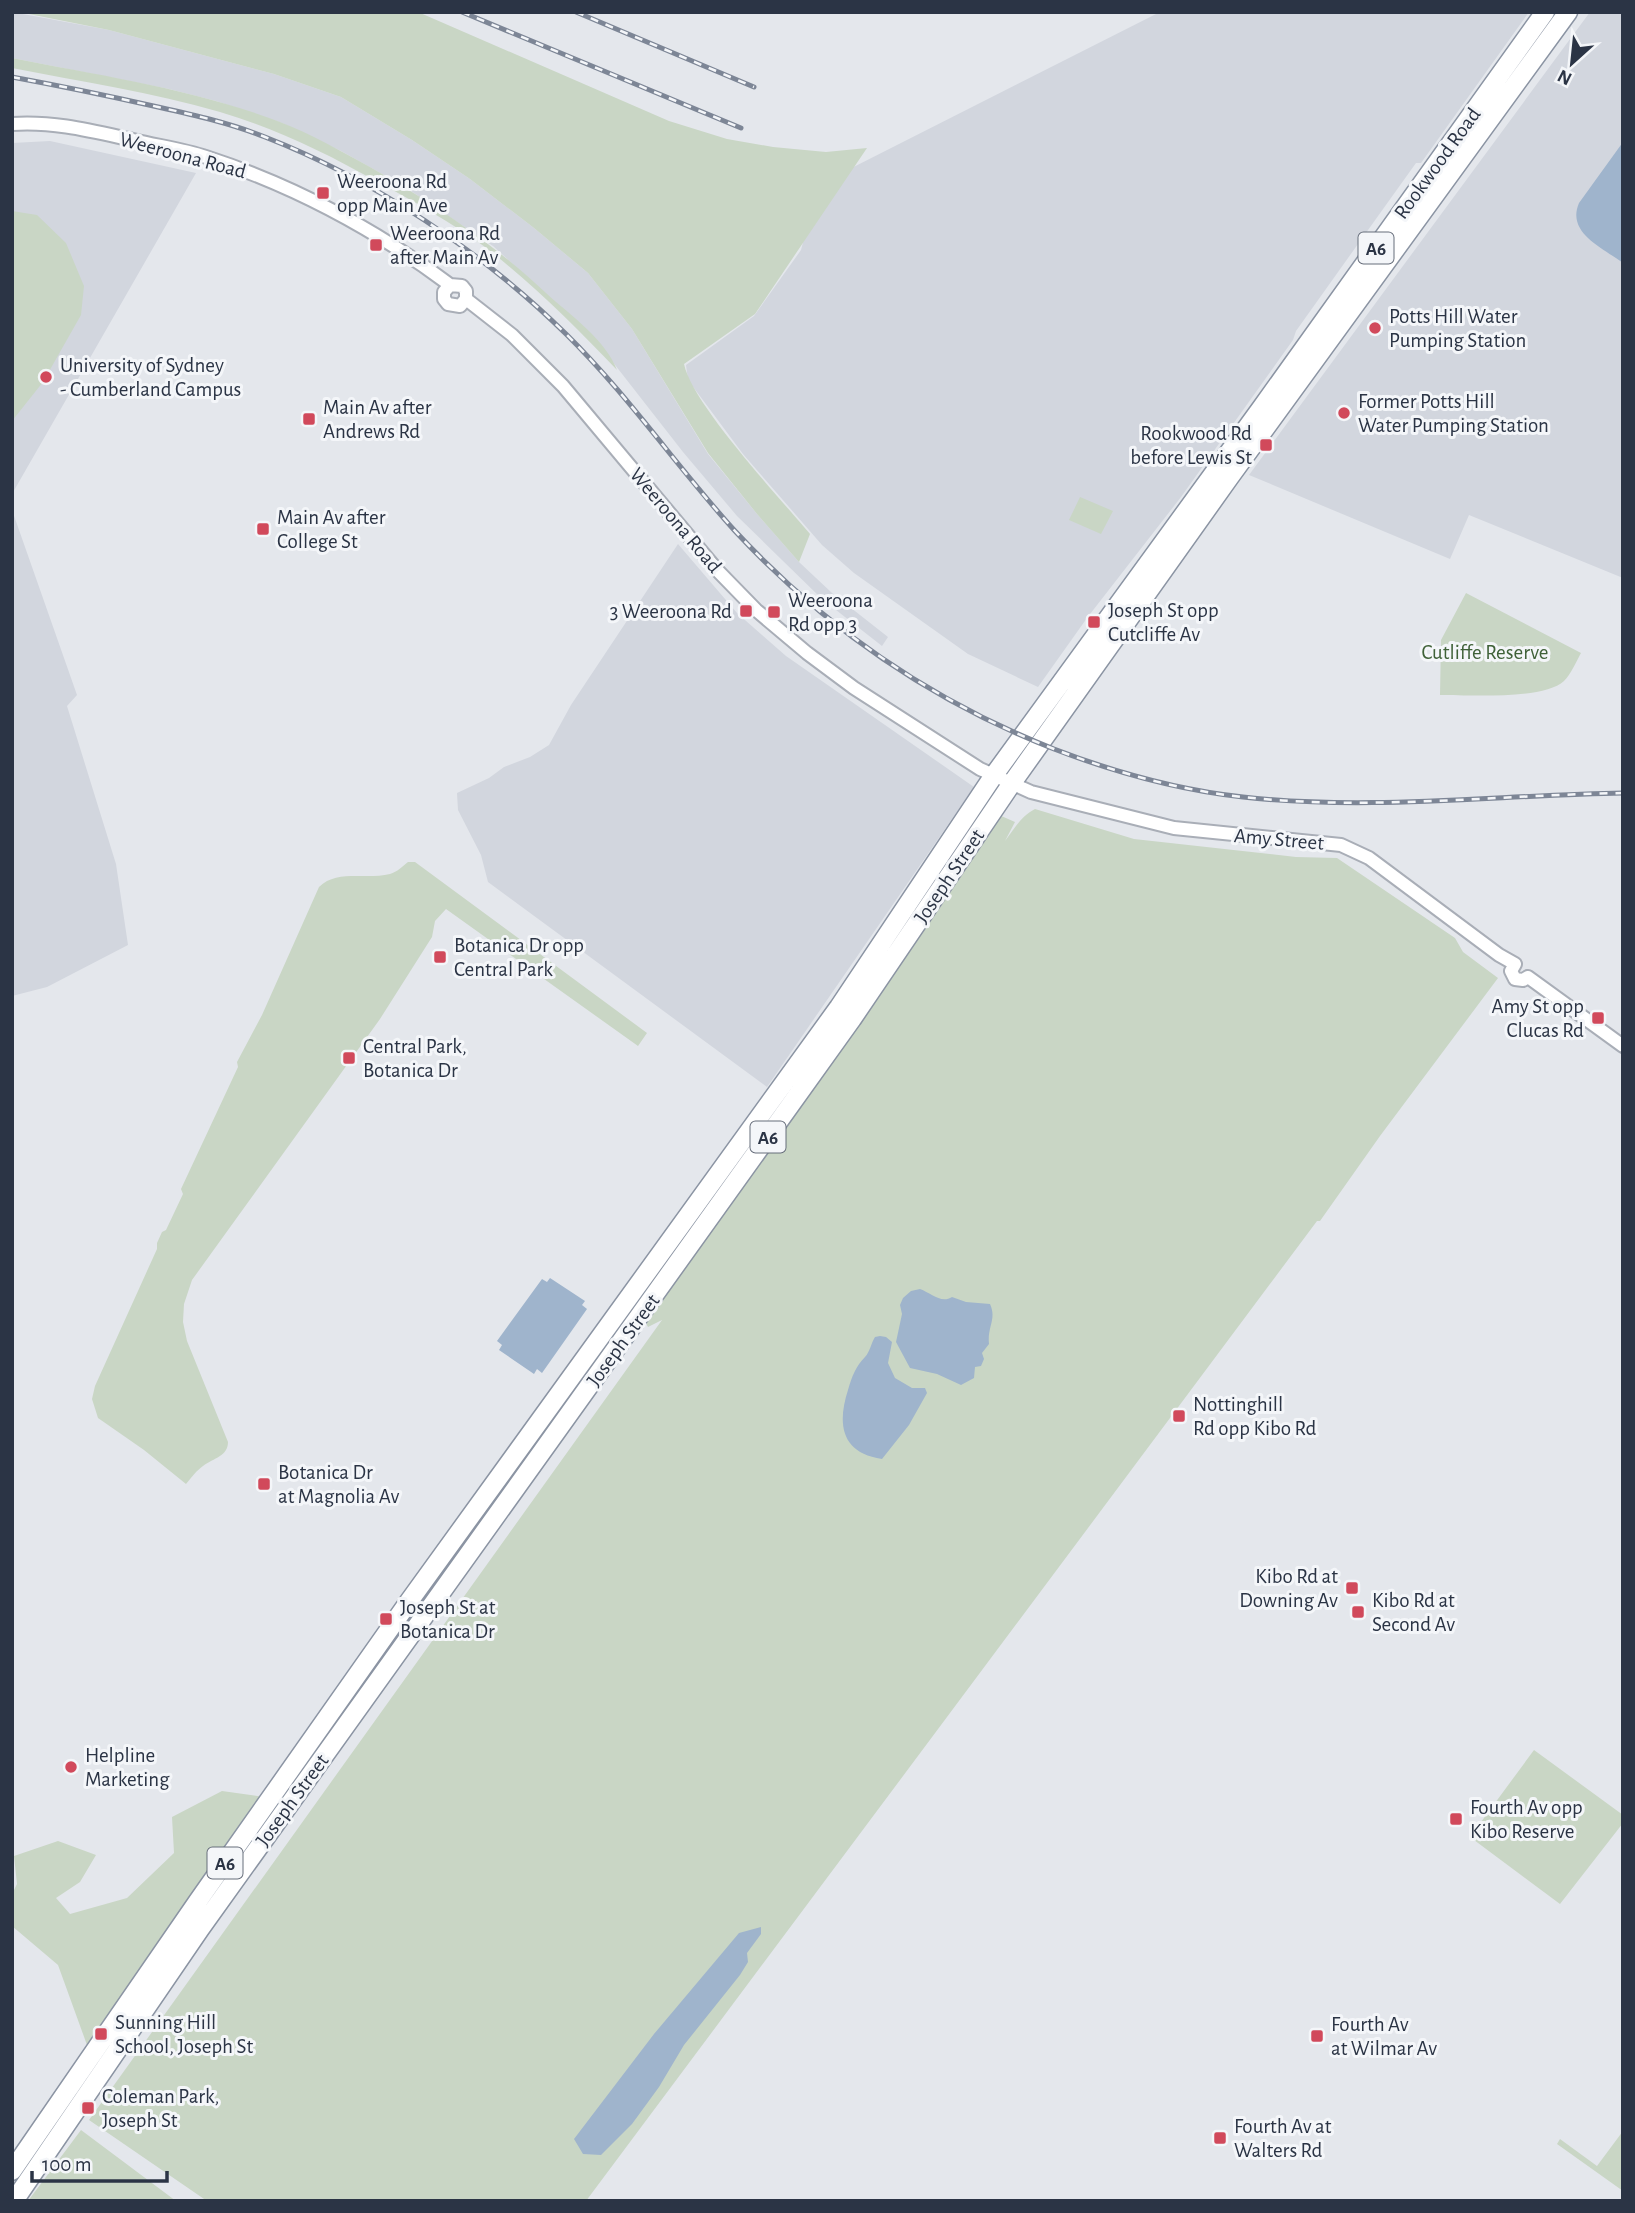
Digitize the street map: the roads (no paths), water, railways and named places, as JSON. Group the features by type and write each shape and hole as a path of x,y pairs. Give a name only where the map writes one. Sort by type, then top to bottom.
{"highway":[{"name":"Rookwood Road","path":"1205,483 1545,12"},
{"name":"Rookwood Road","path":"1229,478 1568,12"},
{"name":"Joseph Street","path":"14,2201 231,1885 852,1019 1012,783 1229,478"},
{"name":"Joseph Street","path":"12,2171 414,1594 831,1018 993,775 1205,483"}],"main road":[{"name":"Weeroona Road","path":"12,124 39,122 70,126 203,156 254,174 300,193 351,219 399,248 450,285"},
{"path":"450,285 462,286 466,290 466,299 460,306 448,304 444,296 450,285"},
{"name":"Weeroona Road","path":"466,299 512,335 563,386 717,570 774,626 854,688 980,769 1012,783"},
{"name":"Amy Street","path":"1012,783 1031,792 1174,828 1341,845 1369,858 1499,956 1515,964 1511,971 1515,979 1520,981 1528,977 1623,1046"}],"water":[{"path":"1623,142 1623,263 1589,239 1582,231 1576,214 1579,203"},
{"path":"550,1278 585,1301 582,1305 587,1309 542,1373 537,1369 534,1374 499,1350 502,1345 497,1341 542,1279 547,1282"},
{"path":"920,1289 940,1299 952,1297 966,1302 990,1304 992,1319 989,1344 982,1353 984,1359 981,1366 975,1367 974,1378 961,1385 937,1374 910,1368 896,1342 903,1298 911,1291"},
{"path":"880,1336 892,1342 888,1363 895,1378 912,1388 925,1388 927,1393 909,1425 882,1459 868,1456 858,1450 850,1443 843,1425 845,1402 855,1372 875,1337"},
{"path":"761,1927 761,1934 747,1953 748,1962 740,1975 684,2045 659,2087 632,2124 601,2155 583,2154 574,2139 654,2034 739,1933"}],"railway":[{"path":"462,12 741,128"},
{"path":"576,12 754,87"},
{"path":"12,77 185,113 252,132 346,174 425,220 499,275 566,334 589,357 735,531 805,599 882,658 965,708 1009,730 1054,749 1123,772 1170,785 1243,797 1338,803 1623,793"}],"place":[{"name":"Weeroona Rd opp Main Ave","path":"323,193"},
{"name":"Weeroona Rd after Main Av","path":"376,245"},
{"name":"Potts Hill Water Pumping Station","path":"1375,328"},
{"name":"University of Sydney - Cumberland Campus","path":"46,377"},
{"name":"Former Potts Hill Water Pumping Station","path":"1344,413"},
{"name":"Main Av after Andrews Rd","path":"309,419"},
{"name":"Rookwood Rd before Lewis St","path":"1266,445"},
{"name":"Main Av after College St","path":"263,529"},
{"name":"3 Weeroona Rd","path":"746,611"},
{"name":"Weeroona Rd opp 3","path":"774,612"},
{"name":"Joseph St opp Cutcliffe Av","path":"1094,622"},
{"name":"Botanica Dr opp Central Park","path":"440,957"},
{"name":"Amy St opp Clucas Rd","path":"1598,1018"},
{"name":"Central Park, Botanica Dr","path":"349,1058"},
{"name":"Nottinghill Rd opp Kibo Rd","path":"1179,1416"},
{"name":"Botanica Dr at Magnolia Av","path":"264,1484"},
{"name":"Kibo Rd at Downing Av","path":"1352,1588"},
{"name":"Kibo Rd at Second Av","path":"1358,1612"},
{"name":"Joseph St at Botanica Dr","path":"386,1619"},
{"name":"Helpline Marketing","path":"71,1767"},
{"name":"Fourth Av opp Kibo Reserve","path":"1456,1819"},
{"name":"Sunning Hill School, Joseph St","path":"101,2034"},
{"name":"Fourth Av at Wilmar Av","path":"1317,2036"},
{"name":"Coleman Park, Joseph St","path":"88,2108"},
{"name":"Fourth Av at Walters Rd","path":"1220,2138"}],"park label":[{"name":"Cutliffe Reserve","path":"1485,652"}]}
